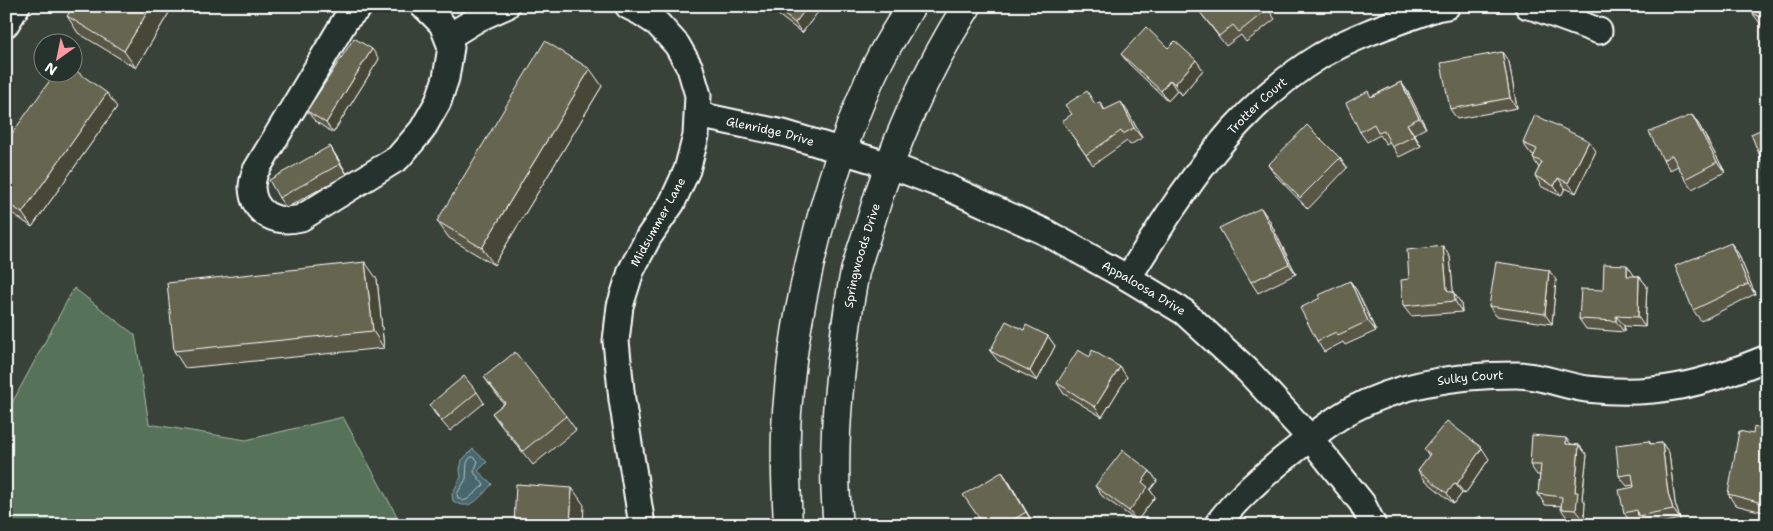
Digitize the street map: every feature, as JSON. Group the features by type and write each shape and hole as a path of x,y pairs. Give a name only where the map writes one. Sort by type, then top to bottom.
{"street":[{"path":"6,24 17,6"},
{"path":"360,6 346,19 255,172 252,186 254,200 263,212 275,219 290,221 301,218 398,158 422,130 438,102 446,78 451,47 442,24 423,6"},
{"path":"448,37 479,18 506,6"},
{"name":"Midsummer Lane","path":"628,6 658,24 677,44 690,68 698,95 696,136 687,170 672,202 648,238 631,270 620,306 616,341 622,400 642,525"},
{"path":"788,525 786,473 788,400 798,314 815,240 842,150 881,56 911,6"},
{"name":"Springwoods Drive","path":"838,525 836,506 836,427 844,333 856,271 889,165 916,98 947,38 967,6"},
{"name":"Trotter Court","path":"1128,278 1173,207 1218,145 1244,116 1281,83 1321,56 1364,34 1436,8 1447,6"},
{"path":"1528,6 1599,31"},
{"name":"Glenridge Drive","path":"698,115 783,133 842,150"},
{"name":"Appaloosa Drive","path":"842,150 889,165 949,188 1045,232 1128,278 1184,312 1248,371 1310,438 1362,503 1373,525"},
{"name":"Sulky Court","path":"1217,525 1264,476 1310,438 1351,410 1384,396 1428,383 1464,377 1518,375 1536,376 1585,388 1628,391 1662,390 1728,374 1767,358"}],"green space":[{"path":"74,288 135,335 149,424 246,440 343,417 399,520 405,525 6,525 6,414"}],"water":[{"path":"473,449 487,462 478,471 492,484 475,502 465,505 459,504 453,501 452,494 461,477 462,460"}],"building":[{"path":"73,6 151,6 124,51 67,16"},
{"path":"773,6 808,6 795,23"},
{"path":"1266,6 1268,9 1239,32 1233,25 1219,36 1196,7"},
{"path":"1757,6 1767,6 1767,20 1752,13"},
{"path":"1146,27 1168,48 1175,41 1196,60 1175,84 1170,80 1161,91 1121,54"},
{"path":"354,38 372,49 326,123 307,111"},
{"path":"545,41 590,69 482,248 437,221"},
{"path":"1502,52 1510,98 1450,109 1441,63"},
{"path":"82,75 107,93 22,213 6,202 6,142 49,82 82,82"},
{"path":"1401,82 1419,118 1407,124 1414,136 1392,147 1384,131 1378,133 1374,124 1360,132 1346,103 1368,91 1371,97"},
{"path":"1087,91 1095,104 1100,102 1104,110 1121,102 1134,128 1123,134 1121,131 1086,155 1062,121 1072,114 1065,105"},
{"path":"1535,115 1589,141 1568,183 1558,178 1554,186 1535,176 1542,162 1533,158 1537,149 1523,143"},
{"path":"1692,115 1717,162 1685,179 1672,155 1663,160 1649,132"},
{"path":"1307,125 1340,158 1300,198 1268,165"},
{"path":"1767,127 1767,174 1751,134"},
{"path":"330,146 340,164 279,198 269,180"},
{"path":"1261,208 1289,264 1251,282 1219,228"},
{"path":"1731,243 1748,284 1693,310 1675,266"},
{"path":"1443,246 1447,290 1454,293 1455,301 1403,306 1401,280 1409,279 1407,250"},
{"path":"365,262 373,331 174,351 167,283"},
{"path":"1496,262 1549,270 1545,314 1489,306"},
{"path":"1604,264 1627,265 1627,276 1639,276 1638,317 1616,316 1616,321 1579,319 1581,289 1603,290"},
{"path":"1350,281 1368,321 1338,335 1336,332 1317,341 1300,308 1320,298 1319,295"},
{"path":"1006,321 1024,330 1026,325 1048,336 1030,371 990,351"},
{"path":"1078,350 1090,357 1092,350 1120,367 1095,407 1057,383"},
{"path":"515,352 566,416 523,451 492,413 505,403 484,377"},
{"path":"464,376 477,392 442,421 429,405"},
{"path":"1447,421 1482,448 1457,484 1455,483 1447,493 1418,470 1430,454 1424,449"},
{"path":"1754,427 1767,430 1767,483 1762,503 1728,494 1739,431 1753,434"},
{"path":"1532,435 1566,438 1566,444 1579,445 1575,492 1578,492 1576,510 1561,509 1562,497 1538,494 1541,465 1530,465"},
{"path":"1649,441 1650,444 1662,443 1668,493 1673,509 1638,516 1637,510 1624,513 1619,490 1634,487 1632,474 1619,476 1616,445"},
{"path":"1123,450 1150,471 1142,482 1148,487 1129,511 1095,486"},
{"path":"1002,472 1026,512 1005,525 1001,525 999,522 994,525 984,525 963,495"},
{"path":"516,484 572,488 570,525 514,525"},
{"path":"1481,516 1485,525 1462,525"}]}
